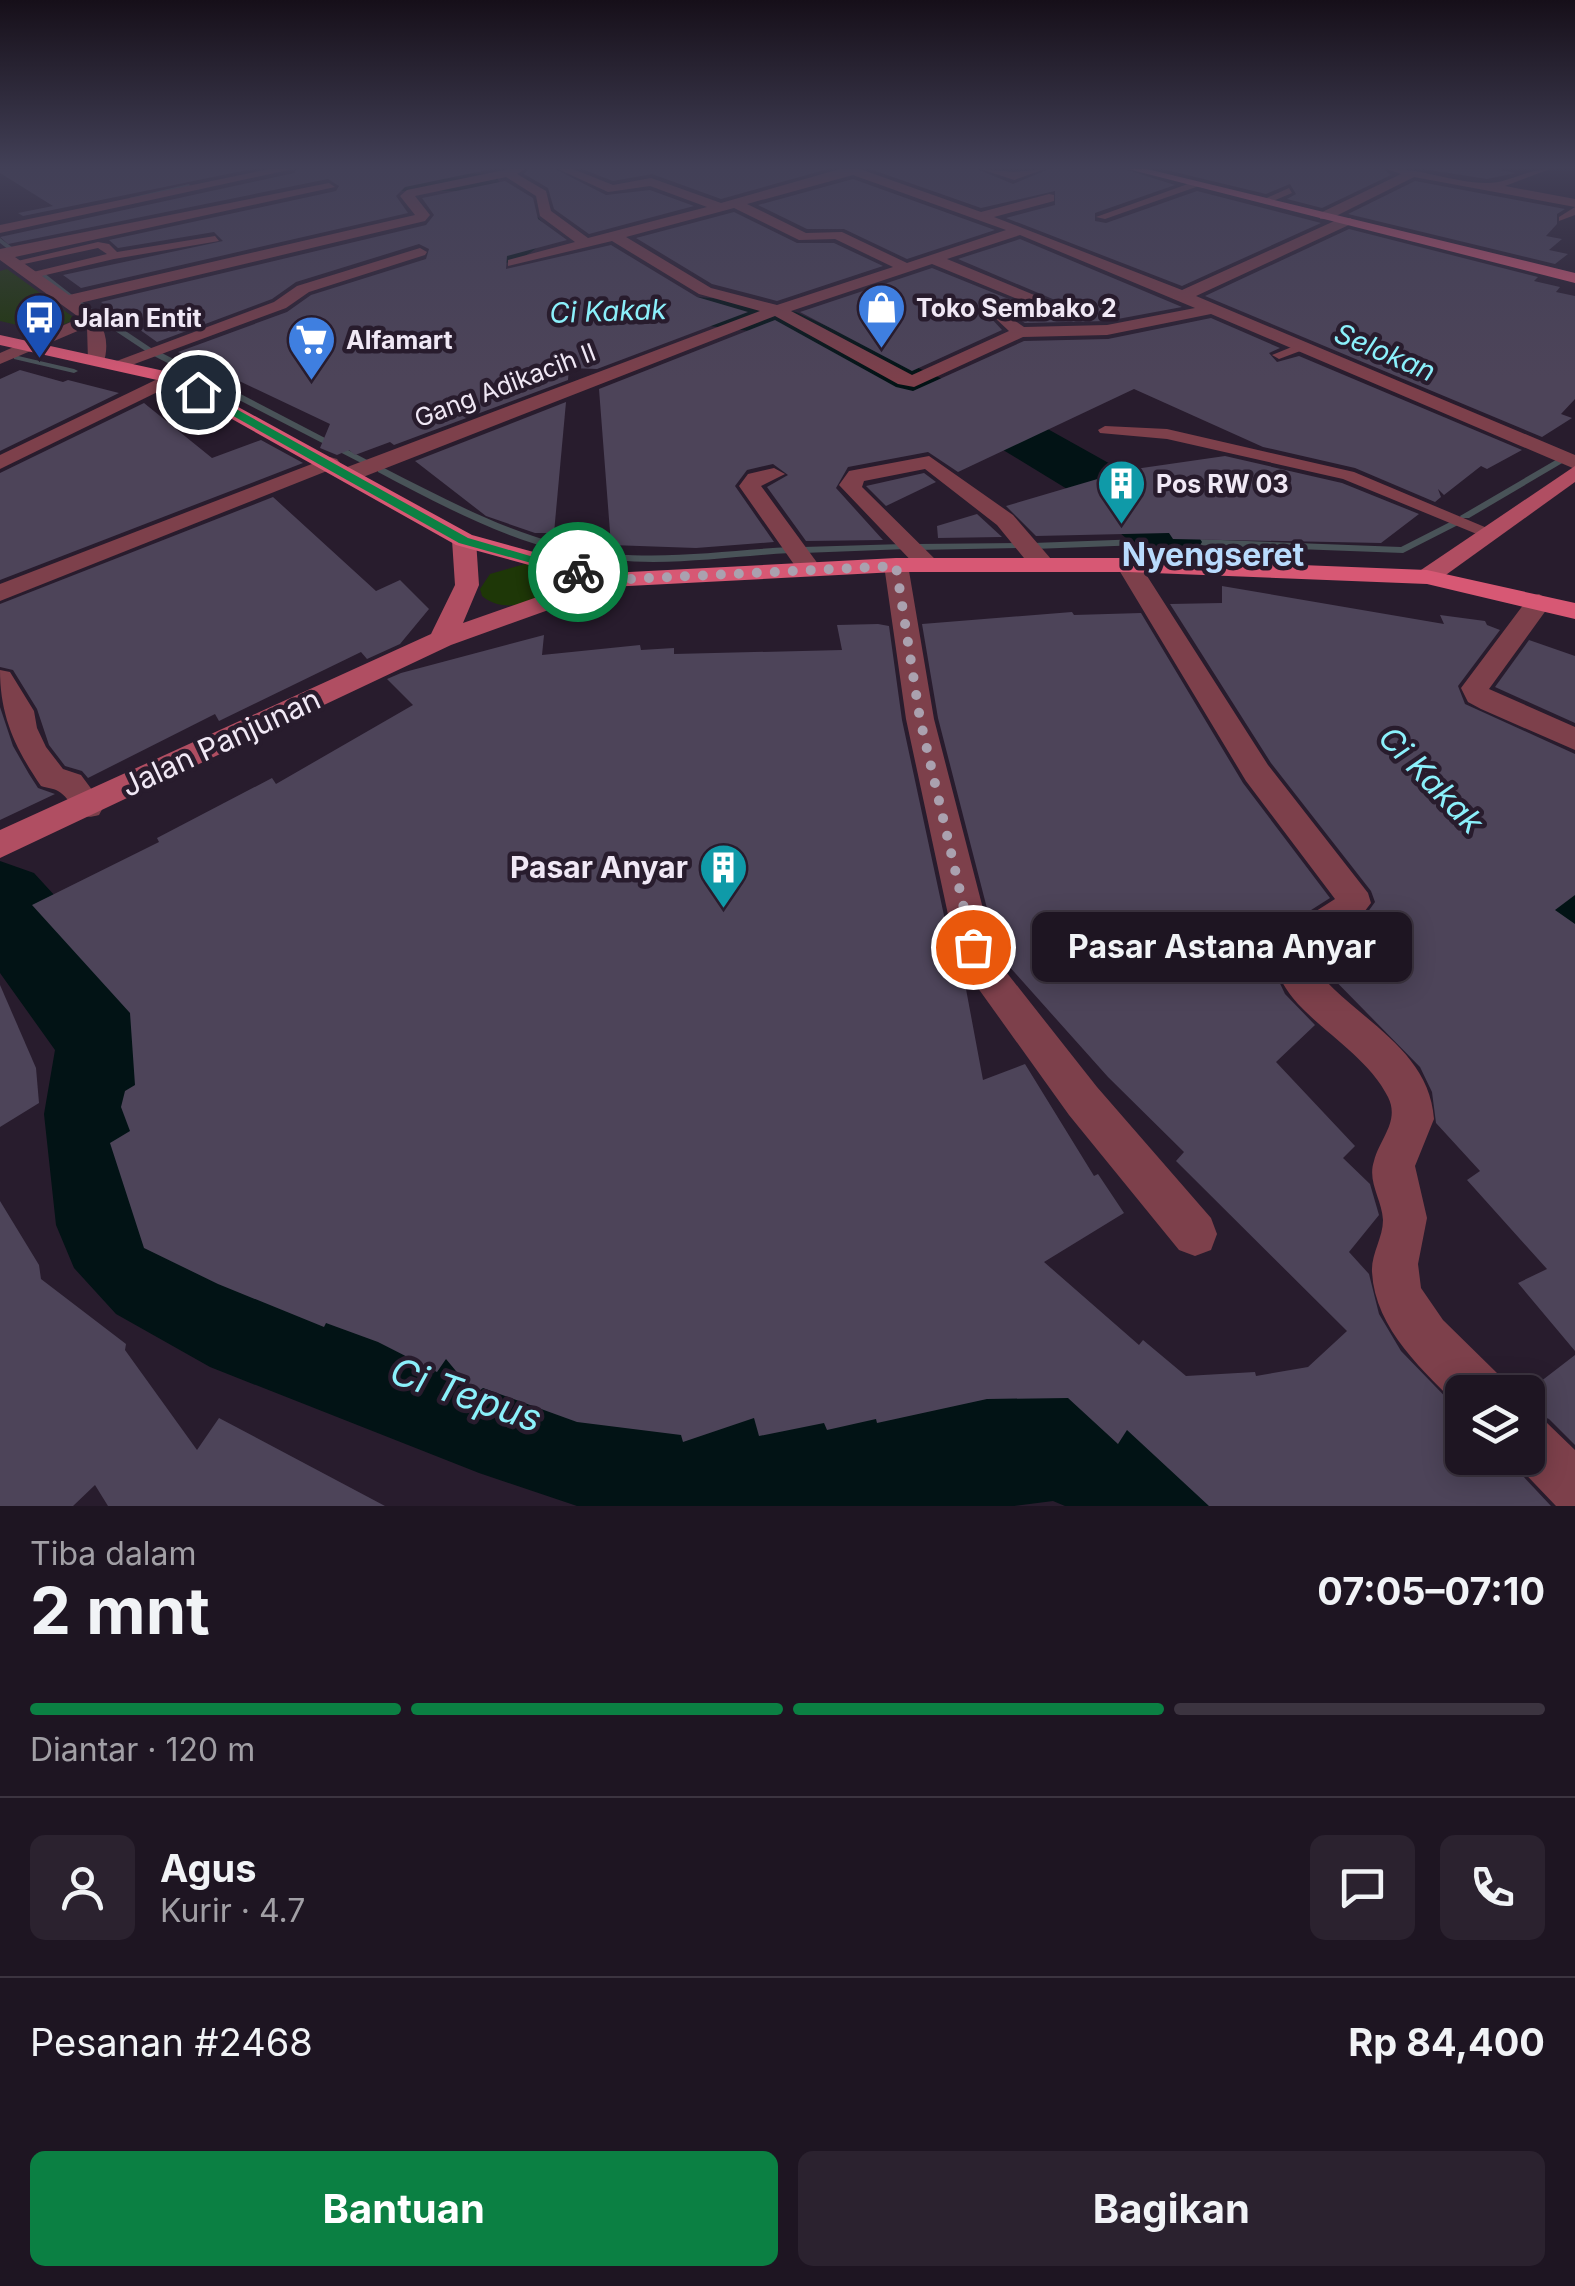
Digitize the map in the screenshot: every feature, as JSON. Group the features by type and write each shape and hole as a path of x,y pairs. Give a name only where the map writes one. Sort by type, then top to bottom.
{"main road":[{"path":"1419,239 1575,278"},
{"path":"0,340 172,378 464,540 609,580 913,565 1128,565 1427,577 1575,611"},
{"path":"1427,577 1575,472"},
{"path":"442,639 466,586 464,540"},
{"name":"Jalan Panjunan","path":"0,845 442,639 609,580"}],"street":[{"path":"20,261 109,239"},
{"path":"66,301 329,239"},
{"path":"580,239 588,245"},
{"path":"514,263 608,239"},
{"path":"620,239 705,291 766,314 898,378 914,381 1020,332 1107,330 1213,309"},
{"path":"844,239 906,268"},
{"name":"Gang Adikacih II","path":"0,593 766,314 993,239"},
{"path":"1044,239 1575,462"},
{"path":"1185,296 1307,239"},
{"path":"20,261 92,320 106,363 280,305 303,288 420,252"},
{"path":"933,259 1055,309"},
{"path":"1002,317 1020,332"},
{"path":"0,359 92,320"},
{"path":"0,462 172,378"},
{"path":"1042,564 1005,520 929,462 856,476 850,485 913,565 920,719 973,947 983,970 1083,1101 1195,1234"},
{"path":"774,474 750,486 810,568"},
{"path":"1128,565 1257,773 1350,893 1354,903 1346,917 1293,943 1285,952 1297,977 1372,1045 1414,1111 1410,1135 1396,1160 1393,1175 1406,1220 1394,1266 1397,1286 1410,1314 1465,1375"},
{"path":"1539,602 1475,688 1478,695 1490,702 1575,740"},
{"path":"0,679 52,778 70,783 88,806"},
{"path":"1545,1457 1575,1487"}],"lane":[{"path":"20,261 114,256 213,239"},
{"path":"20,261 98,245 105,246 114,256"},
{"path":"1279,355 1304,348"},
{"path":"1105,430 1167,434 1348,474 1490,533"}],"green space":[{"path":"7,269 76,319 47,332 0,321 0,271"},
{"path":"525,564 550,576 550,584 536,598 509,605 482,596 480,589 490,574"}],"building":[{"path":"3,239 31,239 8,244"},
{"path":"112,239 170,239 118,248 109,240"},
{"path":"293,239 81,288 63,275 223,241"},
{"path":"366,239 566,239 507,256 506,269 611,245 697,297 748,312 597,369 569,368 568,380 394,445 390,442 355,455 349,450 337,455 320,448 330,424 178,352 287,312 311,295 426,259 429,249 419,244 296,282 272,299 157,342 101,302"},
{"path":"638,239 834,243 883,266 777,301 712,284"},
{"path":"866,239 967,239 907,259"},
{"path":"1021,239 1182,307 1107,321 1025,323 1000,309 990,317 1002,330 912,371 800,312 932,268 1048,315 1064,315 1062,303 958,259"},
{"path":"1061,239 1285,239 1182,286"},
{"path":"1327,239 1389,239 1538,277 1534,281 1560,287 1556,292 1575,296 1575,399 1561,414 1572,418 1542,437 1205,296"},
{"path":"1453,239 1562,239 1549,250 1568,254 1555,264"},
{"path":"1211,318 1280,348 1269,353 1277,362 1299,356 1522,450 1487,469 1481,466 1444,495 1438,489 1441,497 1435,502 1355,468 1263,447 1134,389 958,472 928,452 848,467 836,488 883,540 806,541 767,487 788,475 773,464 747,470 735,486 774,542 696,548 611,545 599,389 775,320 896,387 913,391 1024,341 1108,339"},
{"path":"20,370 119,393 0,451 0,379"},
{"path":"566,402 554,533 535,533 486,516 415,461"},
{"path":"144,403 212,458 261,440 303,463 0,580 0,473"},
{"path":"1225,456 1342,483 1419,514 1381,543 1173,539 1169,533 1036,536 1006,506 1128,470"},
{"path":"924,473 936,482 886,506 866,486"},
{"path":"273,497 376,591 400,580 429,609 400,644 367,659 361,652 219,721 215,714 88,778 82,771 65,766 49,745 37,709 13,670 0,667 0,604"},
{"path":"977,514 1002,537 938,538 937,526"},
{"path":"1222,586 1444,624 1440,615 1485,621 1500,630 1458,686 1465,704 1575,754 1575,895 1555,910 1575,924 1575,1351 1518,1283 1547,1269 1467,1180 1480,1171 1436,1123 1432,1092 1420,1067 1312,957 1354,931 1375,902 1371,891 1271,763 1170,604 1222,603"},
{"path":"1072,612 1141,613 1243,783 1330,898 1278,931 1264,950 1285,994 1315,1025 1276,1062 1355,1146 1343,1158 1370,1184 1379,1215 1349,1252 1369,1274 1379,1314 1401,1351 1445,1396 1445,1475 1522,1475 1551,1506 1209,1506 1127,1430 1118,1444 1068,1398 987,1399 877,1423 876,1419 827,1430 824,1423 759,1436 754,1418 683,1442 681,1435 577,1422 483,1388 475,1394 446,1359 437,1372 378,1342 326,1323 324,1327 218,1284 144,1248 110,1143 130,1131 121,1107 125,1091 135,1085 130,1013 32,905 159,842 157,838 272,778 276,784 413,705 387,679 401,673 544,635 542,655 640,645 641,650 674,648 674,654 842,650 837,625 878,624 889,626 902,720 951,948 963,973 983,1080 1025,1064 1094,1176 1098,1174 1124,1213 1044,1262 1139,1345 1143,1340 1186,1376 1255,1372 1256,1376 1308,1367 1347,1331 1176,1161 1184,1152 1108,1077 999,955 938,718 922,624"},
{"path":"1529,640 1575,656 1575,723 1495,687"},
{"path":"0,707 13,746 29,774 38,788 55,794 0,820"},
{"path":"0,985 36,1068 39,1103 0,1127"},
{"path":"0,1201 39,1265 41,1279 126,1344 125,1350 197,1450 219,1418 385,1506 108,1506 95,1485 73,1506 0,1506"},
{"path":"1575,1355 1575,1445 1545,1417 1545,1378"}],"waterway":[{"name":"Ci Kakak","path":"495,254 523,239"},
{"path":"0,240 15,252"},
{"path":"42,274 73,299"},
{"path":"75,300 150,350"},
{"name":"Ci Kakak","path":"630,305 723,312 780,322 1009,430 1093,479 1170,542"},
{"path":"157,354 368,463"},
{"path":"17,357 74,371"},
{"name":"Selokan","path":"1465,516 1561,460"},
{"path":"381,470 493,525 581,553 655,558 791,550"},
{"name":"Selokan","path":"1033,546 1169,541 1403,550 1454,523"},
{"path":"917,547 1018,546"},
{"path":"803,550 903,547"},
{"name":"Ci Kakak","path":"1480,832 1548,895 1575,906"},
{"name":"Ci Tepus","path":"0,901 74,989 110,1042 101,1114 117,1225 161,1269 256,1321 479,1404 652,1460 817,1459 1053,1431 1134,1463 1189,1506"}],"way so far":[{"path":"578,572 609,580 896,566 920,719 973,947"}],"place":[{"name":"Toko Sembako 2","path":"881,350"},
{"name":"Jalan Entit","path":"39,360"},
{"name":"Alfamart","path":"311,382"},
{"name":"Pos RW 03","path":"1121,526"},
{"name":"Pasar Anyar","path":"723,910"},
{"name":"Pasar Astana Anyar","path":"973,947"}],"district":[{"name":"Nyengseret","path":"1213,555"}],"route":[{"path":"198,392 464,540 578,572"}]}
